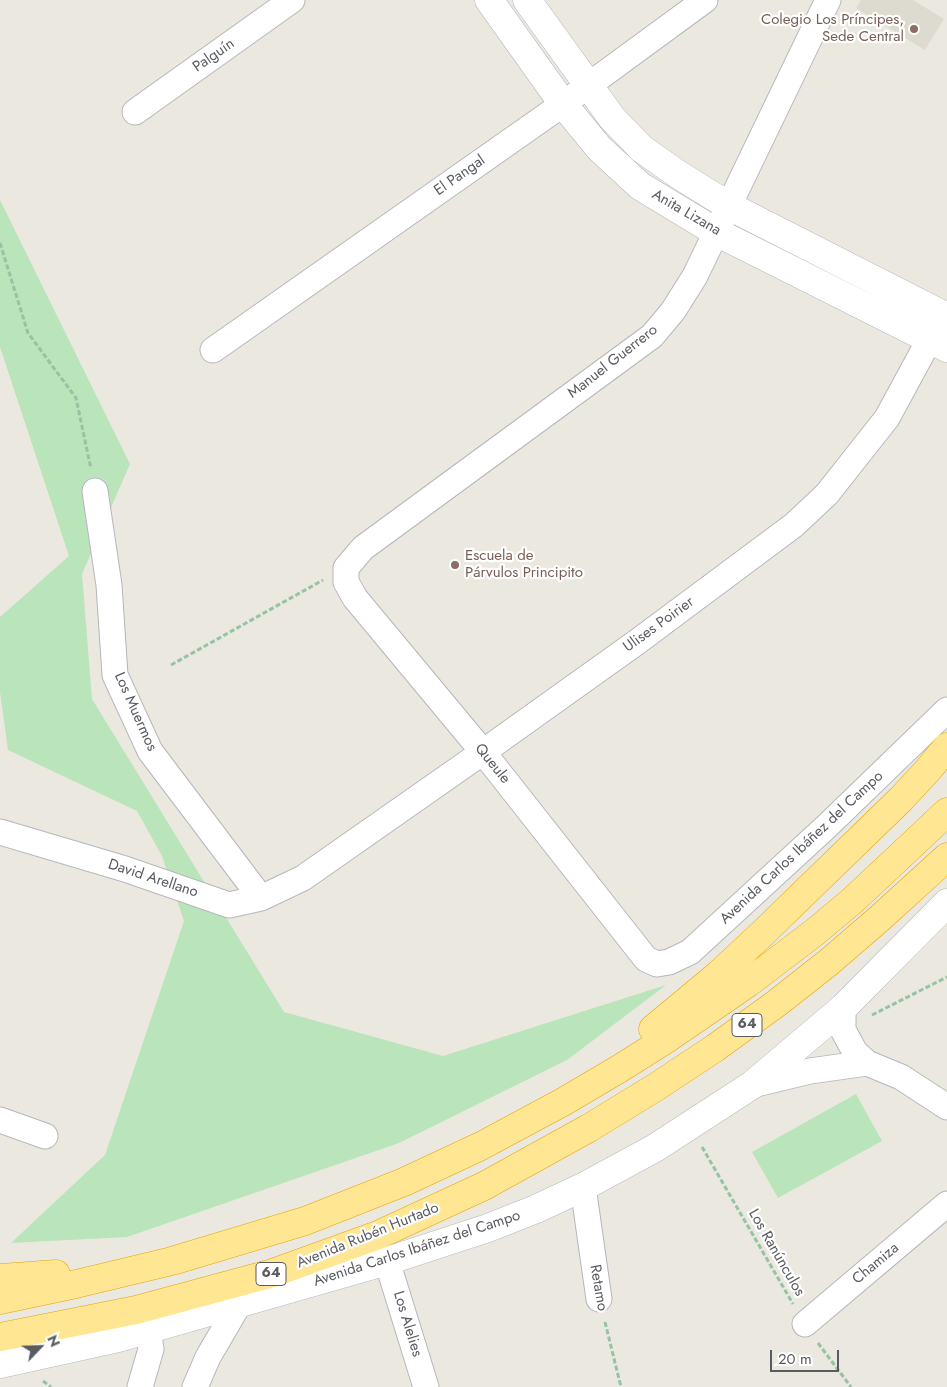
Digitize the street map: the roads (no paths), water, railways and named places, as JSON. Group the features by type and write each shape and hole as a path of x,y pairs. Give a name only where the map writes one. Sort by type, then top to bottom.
{"highway":[{"path":"562,1102 718,975 867,833 927,771 947,746"},
{"name":"64","path":"0,1300 172,1261 305,1221 404,1182 481,1146 562,1102 665,1040 780,960 852,901 947,812"},
{"name":"Avenida Rubén Hurtado","path":"0,1337 136,1310 282,1271 395,1228 526,1164 590,1128 689,1066 777,1003 856,939 947,856"},
{"path":"0,1278 172,1261"}],"street":[{"name":"Palguín","path":"135,112 292,0"},
{"name":"Anita Lizana","path":"489,0 563,104 599,148 640,186 716,232 939,343"},
{"name":"Anita Lizana","path":"527,0 587,86 612,118 642,149 729,206 946,313"},
{"name":"El Pangal","path":"214,350 563,104 705,0"},
{"name":"Manuel Guerrero","path":"346,568 363,548 652,336 673,311 696,276 828,0"},
{"name":"Ulises Poirier","path":"304,878 637,642 808,513 827,494 887,418 939,343 946,313"},
{"name":"Los Muermos","path":"95,491 110,585 115,675 150,751 261,898"},
{"name":"Queule","path":"346,568 346,582 355,598 483,752 646,959"},
{"name":"Avenida Carlos Ibáñez del Campo","path":"646,959 657,964 669,962 690,952 827,826 947,710"},
{"name":"David Arellano","path":"0,832 126,869 229,904 261,898 304,878"},
{"name":"Avenida Carlos Ibáñez del Campo","path":"0,1364 118,1338 239,1304 387,1261 536,1210 648,1152 752,1085 843,1019 947,903"},
{"path":"843,1019 855,1052 867,1063 901,1077 947,1107"},
{"path":"752,1085 810,1071 867,1063"},
{"path":"0,1120 45,1136"},
{"name":"Retamo","path":"583,1187 599,1299"},
{"name":"Chamiza","path":"805,1324 947,1204"},
{"name":"Los Alelies","path":"387,1261 426,1387"},
{"path":"194,1387 208,1357 239,1304"},
{"path":"140,1387 151,1349 148,1330"}],"place":[{"name":"Colegio Los Príncipes, Sede Central","path":"914,29"},
{"name":"Escuela de Párvulos Principito","path":"455,565"}]}
